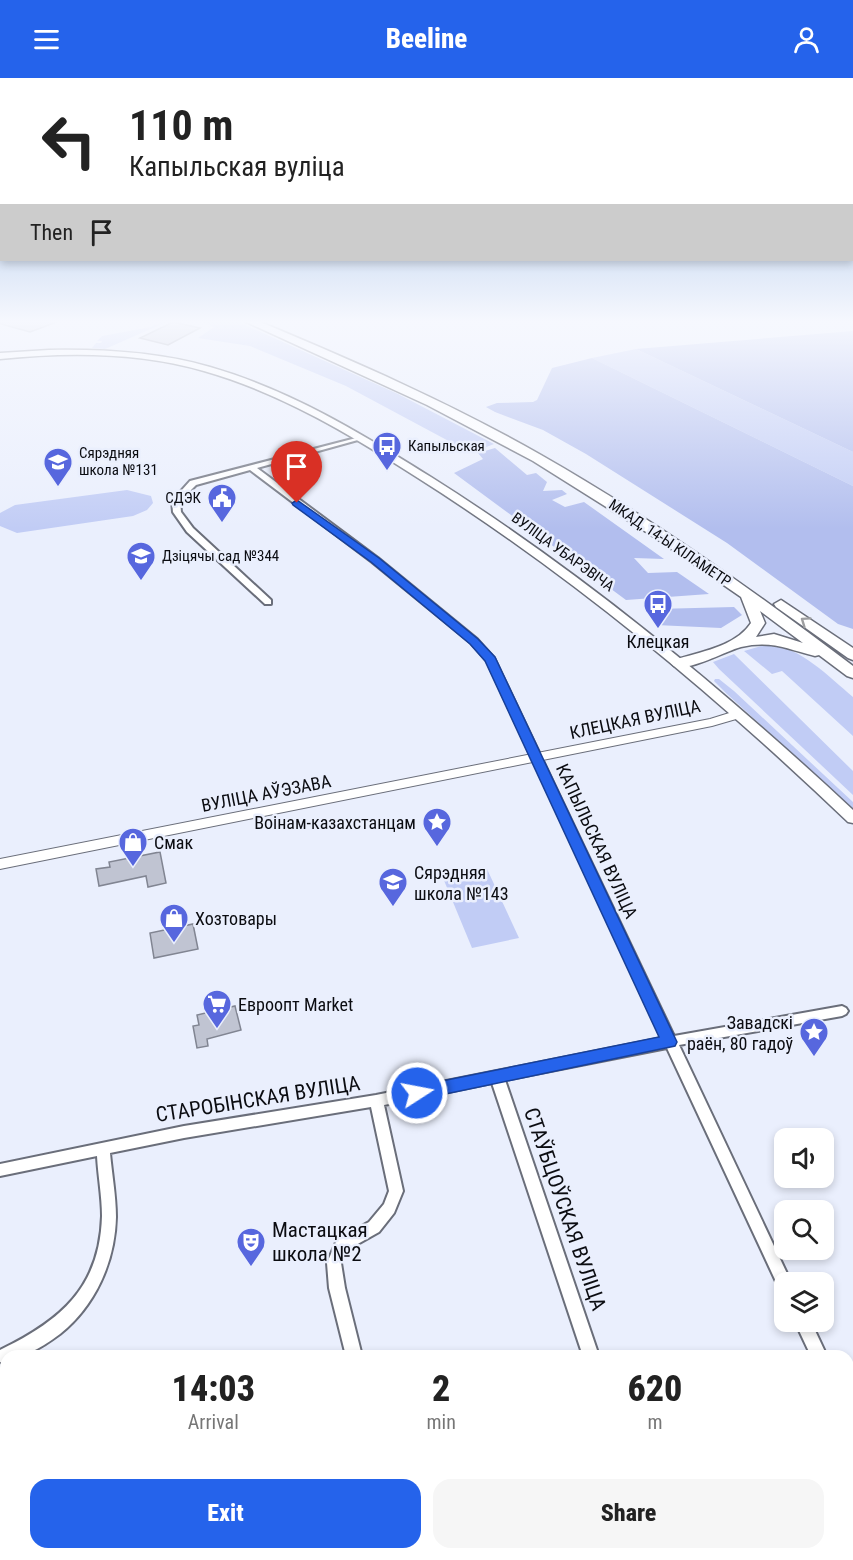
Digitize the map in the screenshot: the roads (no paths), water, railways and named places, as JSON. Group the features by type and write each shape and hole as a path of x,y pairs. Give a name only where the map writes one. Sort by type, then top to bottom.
{"highway":[{"path":"408,390 484,425"},
{"path":"420,390 484,425"},
{"name":"МКАД, 14-Ы КІЛАМЕТР","path":"484,425 593,492 745,593 853,673"},
{"name":"МКАД, 14-Ы КІЛАМЕТР","path":"484,425 594,482 685,539 853,655"},
{"path":"679,663 732,645 752,634 758,623 745,593"},
{"path":"732,645 774,639 806,647 835,659"}],"main road":[{"name":"ВУЛІЦА УБАРЭВІЧА","path":"271,390 362,438 507,531 609,606 679,663 739,714 853,818"}],"street":[{"path":"268,602 190,530 177,512 176,501 193,483 362,438"},
{"name":"КАПЫЛЬСКАЯ ВУЛІЦА","path":"252,468 375,560 474,641 491,660 779,1272"},
{"name":"КЛЕЦКАЯ ВУЛІЦА","path":"538,758 712,722 739,714"},
{"name":"ВУЛІЦА АЎЭЗАВА","path":"0,864 538,758"},
{"name":"СТАРОБІНСКАЯ ВУЛІЦА","path":"0,1170 193,1130 376,1101 669,1042 842,1011"},
{"name":"СТАЎБЦОЎСКАЯ ВУЛІЦА","path":"497,1077 589,1350"},
{"path":"352,1350 337,1288 334,1263 342,1245 353,1236 374,1227 389,1208 396,1191 376,1101"},
{"path":"17,1350 72,1316 95,1282 109,1225 103,1148"},
{"path":"808,1332 816,1350"}],"place":[{"name":"Капыльская","path":"387,472"},
{"name":"Сярэдняя школа №131","path":"58,488"},
{"name":"СДЭК","path":"222,524"},
{"name":"Дзіцячы сад №344","path":"141,582"},
{"name":"Клецкая","path":"658,630"},
{"name":"Воінам-казахстанцам","path":"437,848"},
{"name":"Смак","path":"133,868"},
{"name":"Сярэдняя школа №143","path":"393,908"},
{"name":"Хозтовары","path":"174,944"},
{"name":"Евроопт Market","path":"217,1030"},
{"name":"Завадскі раён, 80 гадоў","path":"814,1058"},
{"name":"Мастацкая школа №2","path":"251,1268"}]}
